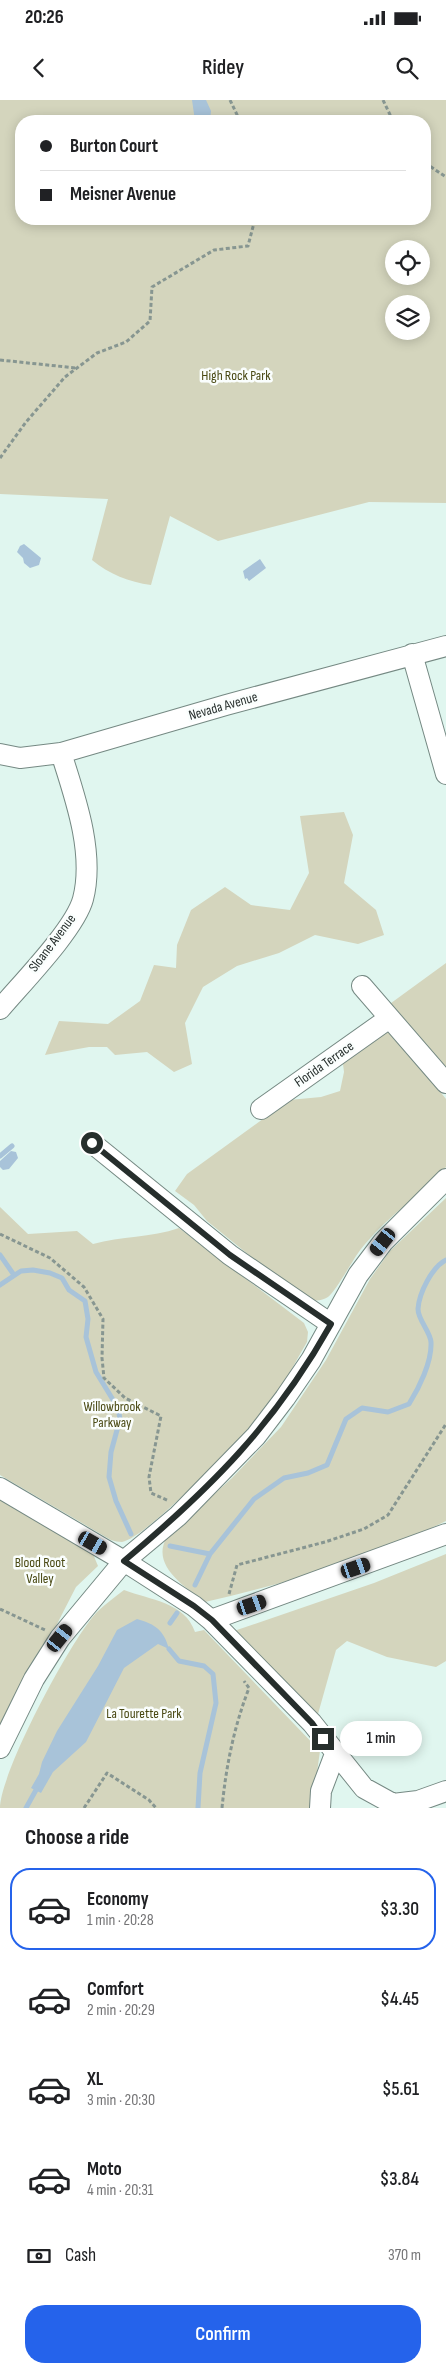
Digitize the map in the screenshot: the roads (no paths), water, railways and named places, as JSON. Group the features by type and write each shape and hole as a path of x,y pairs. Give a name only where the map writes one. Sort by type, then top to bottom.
{"street":[{"name":"Nevada Avenue","path":"0,754 20,758 61,753 446,646"},
{"path":"412,654 446,774"},
{"name":"Sloane Avenue","path":"0,1009 71,924 83,899 85,837 61,753"},
{"path":"362,986 388,1019 446,1083"},
{"name":"Florida Terrace","path":"261,1109 388,1019"},
{"path":"92,1143 230,1255 331,1324"},
{"path":"0,1748 34,1679 60,1638 124,1561 178,1516 256,1436 285,1398 331,1324 358,1275 383,1242 446,1179"},
{"path":"0,1488 124,1561 194,1606 212,1620 312,1723 364,1788 393,1804 418,1801 446,1791"},
{"path":"212,1620 446,1534"},
{"path":"320,1808 321,1791 335,1754"}],"water":[{"path":"192,100 206,100 211,111 211,115 194,115"},
{"path":"24,544 41,558 39,565 30,568 24,563 23,558 17,552 20,546"},
{"path":"260,559 266,568 249,581 247,578 245,579 243,571"},
{"path":"11,1151 16,1152 18,1158 9,1169 3,1170 0,1167 0,1161"},
{"path":"137,1619 149,1623 158,1629 167,1642 169,1649 158,1644 124,1668 86,1742 53,1772 41,1793 31,1788 57,1731 98,1666 117,1630"}],"waterway":[{"path":"0,1156 12,1146"},
{"path":"0,1255 14,1275"},
{"path":"195,1585 210,1554 254,1499 284,1478 308,1473 327,1465 346,1419 362,1408 388,1412 409,1404 424,1375 431,1350 429,1334 420,1317 419,1303 431,1274 446,1260"},
{"path":"0,1285 21,1271 33,1270 50,1273 62,1278 69,1290 85,1301 88,1319 86,1337 96,1372 118,1408 120,1419 111,1452 109,1477 116,1501 131,1534"},
{"path":"170,1546 210,1554"},
{"path":"170,1623 177,1613"},
{"path":"169,1649 179,1661 204,1666 213,1674 216,1703 200,1773 198,1808"},
{"path":"26,1808 36,1790"}],"park label":[{"name":"High Rock Park","path":"236,375"},
{"name":"Willowbrook Parkway","path":"112,1414"},
{"name":"Blood Root Valley","path":"40,1570"},
{"name":"La Tourette Park","path":"144,1713"}]}
